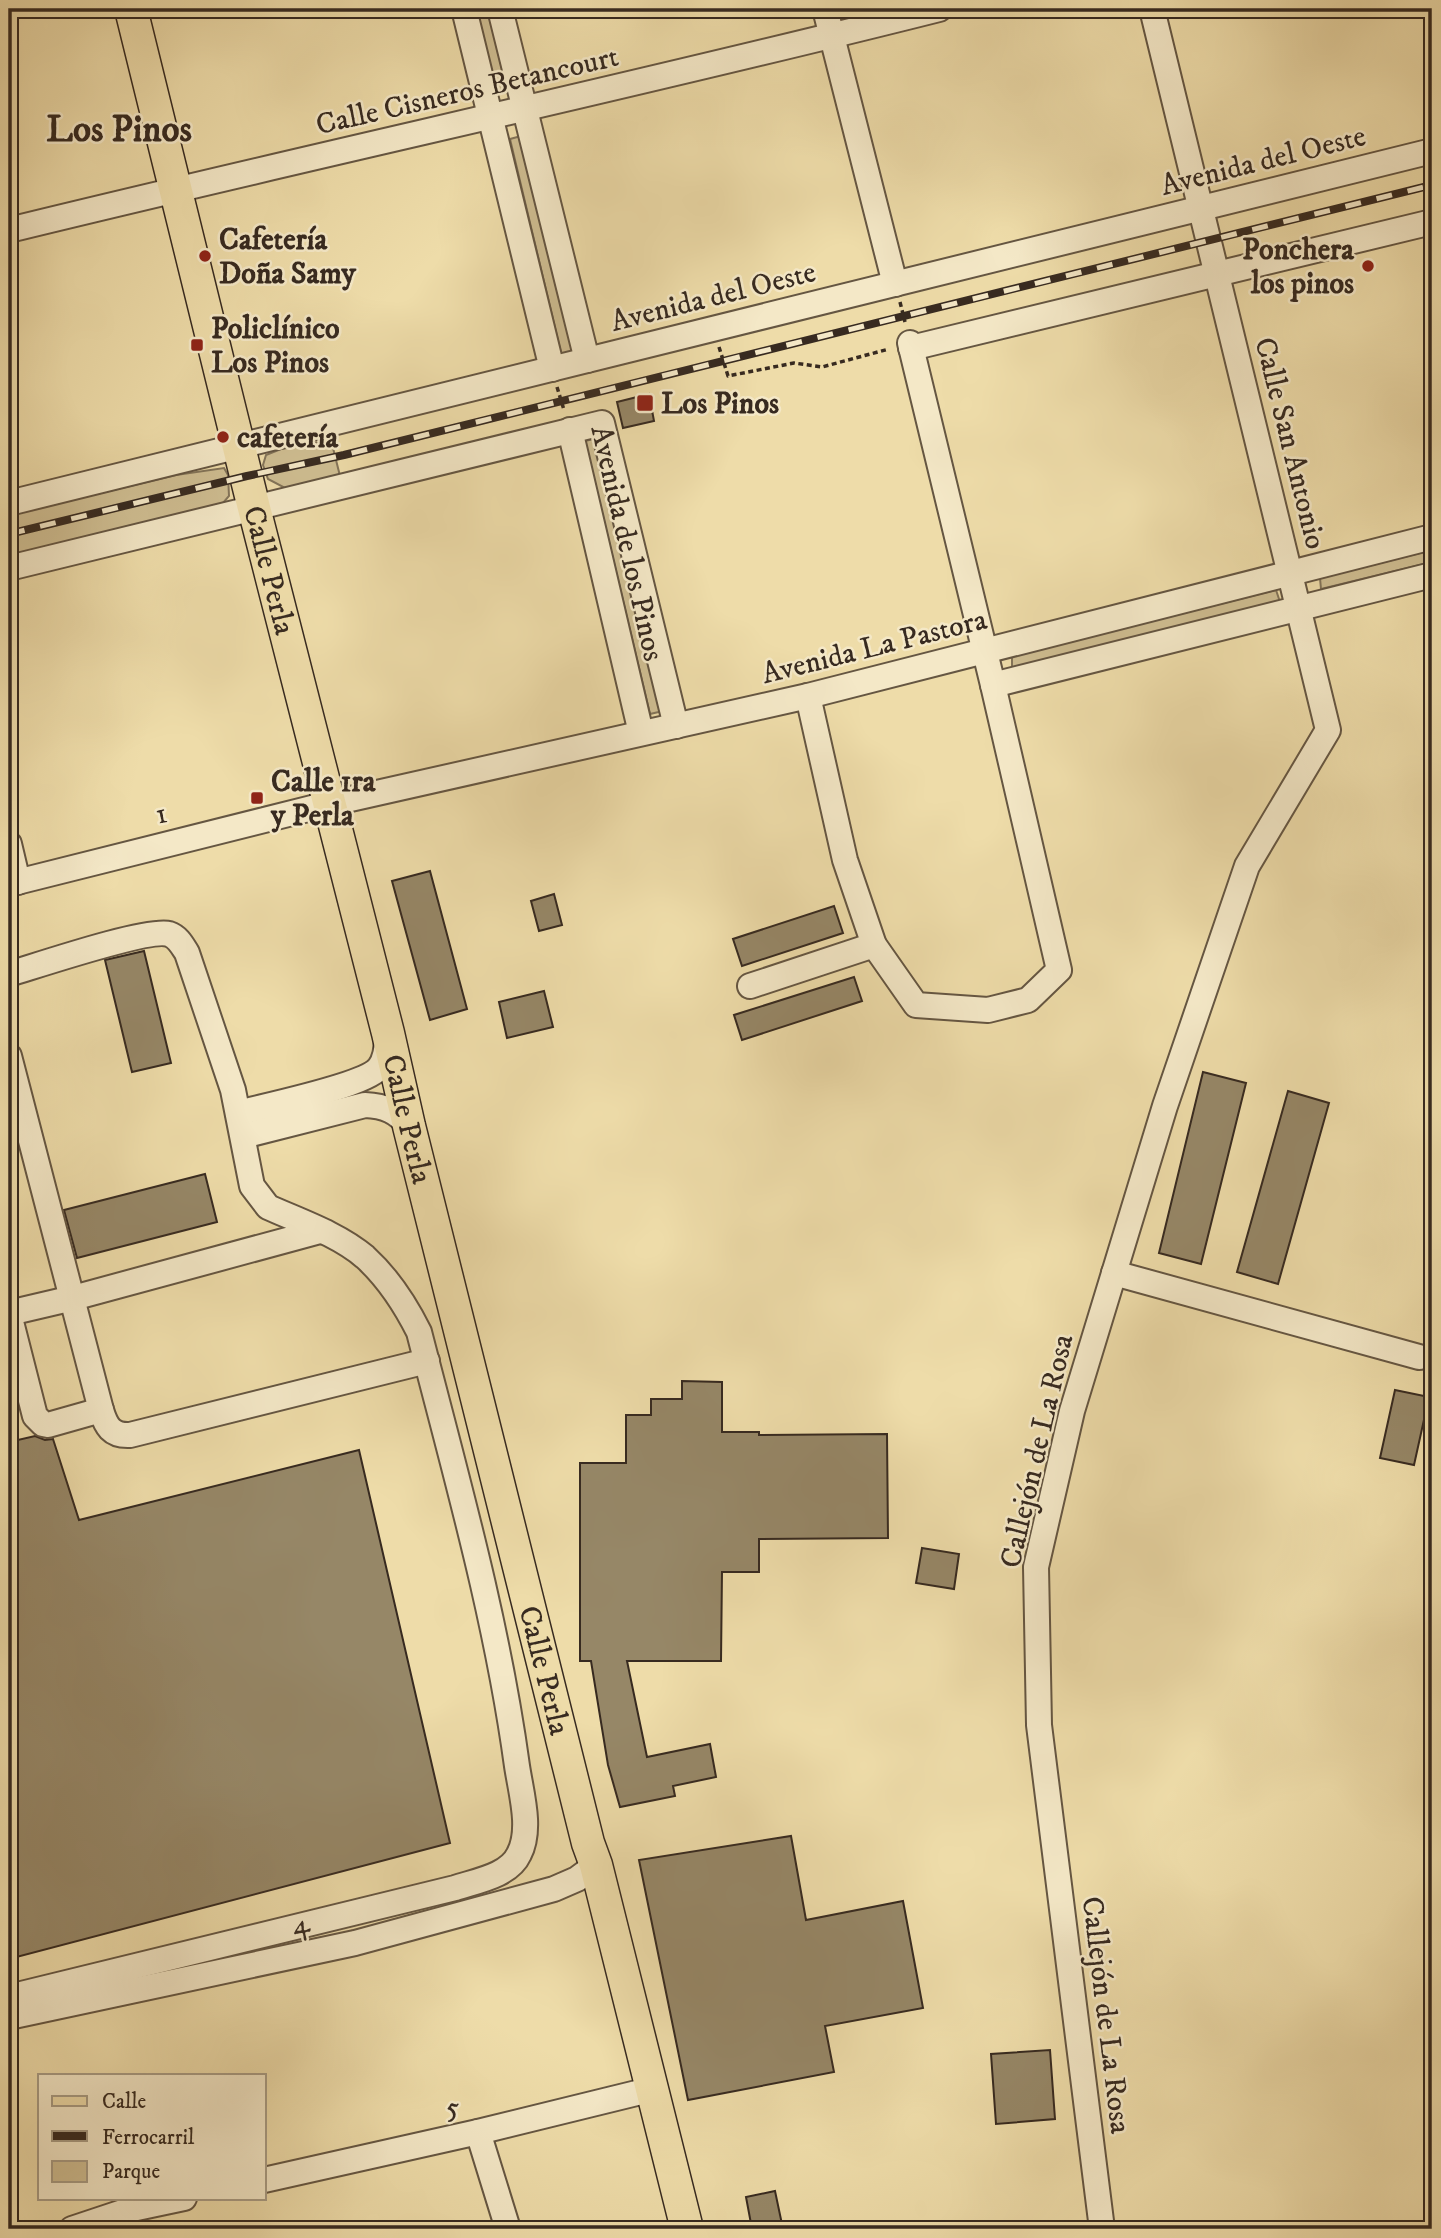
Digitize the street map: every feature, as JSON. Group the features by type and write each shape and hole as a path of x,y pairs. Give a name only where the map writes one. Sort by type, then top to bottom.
{"main road":[{"name":"Calle Perla","path":"131,9 588,1843 596,1865 687,2229"}],"street":[{"path":"464,9 552,369"},
{"path":"500,9 587,360"},
{"path":"825,9 895,284"},
{"name":"Calle Cisneros Betancourt","path":"9,230 175,189 525,110 939,9"},
{"name":"Calle San Antonio","path":"1152,9 1328,730"},
{"name":"Avenida del Oeste","path":"9,503 1432,151"},
{"path":"808,696 845,860 874,945 916,1005 988,1010 1028,1000 1059,970 985,651 910,346 1432,222"},
{"name":"Avenida de los Pinos","path":"641,733 570,430 602,423 676,726"},
{"path":"9,568 570,430"},
{"name":"Avenida La Pastora","path":"328,804 808,696 1432,537"},
{"path":"993,685 1432,575"},
{"name":"Callejón de La Rosa","path":"1102,2229 1038,1725 1036,1567 1072,1411 1165,1106 1247,866 1328,730"},
{"name":"1","path":"13,883 328,804"},
{"path":"9,845 13,883"},
{"path":"9,974 137,936 152,933 172,934 187,953 219,1046 233,1090 248,1174 258,1196 268,1207 320,1231 363,1256 406,1306 419,1332 479,1566 509,1710 526,1833 519,1855 507,1868 455,1888 9,1997"},
{"path":"750,986 874,945"},
{"path":"240,1124 315,1093 370,1076 379,1068 385,1057 388,1033"},
{"path":"9,1056 101,1410 109,1430 122,1436 130,1435 426,1361"},
{"path":"240,1124 366,1105 386,1107 402,1117 409,1126"},
{"path":"101,1410 48,1425 38,1421 9,1313 320,1231"},
{"path":"1114,1273 1419,1357"},
{"name":"4","path":"9,2017 355,1943 561,1886 577,1879 596,1865"},
{"name":"5","path":"266,2180 653,2089"},
{"path":"478,2132 508,2229"},
{"path":"72,2229 132,2209 175,2200"}],"path":[{"path":"716,328 728,376 794,363 822,367 910,346 895,284"},
{"name":"Avenida de los Pinos","path":"552,369 570,430"}],"green space":[{"path":"475,9 488,9 507,90 495,93"},
{"path":"521,136 574,354 562,357 510,139"},
{"path":"598,438 663,711 650,714 585,441"},
{"path":"331,440 340,476 285,488 268,479 263,465 266,455 281,449"},
{"path":"224,468 228,475 229,496 223,503 9,560 9,515 176,475"},
{"path":"1432,550 1432,562 1321,589 1320,578"},
{"path":"1276,590 1280,602 1012,668 1012,656"}],"building":[{"path":"649,394 654,421 623,428 617,402"},
{"path":"430,871 467,1009 430,1020 392,881"},
{"path":"554,894 562,925 539,931 531,901"},
{"path":"834,906 843,933 742,966 733,939"},
{"path":"144,951 171,1063 132,1072 105,960"},
{"path":"854,977 862,1001 742,1040 734,1015"},
{"path":"544,991 553,1027 507,1038 499,1002"},
{"path":"1203,1072 1246,1083 1201,1264 1159,1253"},
{"path":"1288,1091 1329,1103 1278,1284 1237,1272"},
{"path":"205,1174 217,1222 77,1258 64,1210"},
{"path":"682,1381 722,1382 722,1432 759,1432 759,1435 887,1434 888,1538 759,1539 759,1572 722,1572 721,1661 627,1661 647,1757 710,1744 716,1777 673,1786 675,1796 620,1807 608,1765 591,1661 580,1661 580,1463 626,1463 626,1415 651,1415 651,1399 682,1399"},
{"path":"1395,1390 1429,1397 1414,1465 1380,1458"},
{"path":"35,1436 45,1440 53,1439 79,1520 359,1450 450,1843 9,1959 9,1442"},
{"path":"922,1548 959,1554 954,1589 916,1583"},
{"path":"791,1836 806,1920 903,1901 923,2008 825,2026 834,2072 688,2100 639,1860"},
{"path":"1050,2050 1055,2119 996,2124 991,2054"},
{"path":"775,2191 783,2229 752,2229 746,2197"}],"railway":[{"path":"9,534 344,455 1432,185"}],"place":[{"name":"Cafetería Doña Samy","path":"205,256"},
{"name":"Ponchera los pinos","path":"1368,266"},
{"name":"Policlínico Los Pinos","path":"197,345"},
{"name":"Los Pinos","path":"645,403"},
{"name":"cafetería","path":"223,437"},
{"name":"Calle 1ra y Perla","path":"257,798"}],"district":[{"name":"Los Pinos","path":"119,128"}]}
